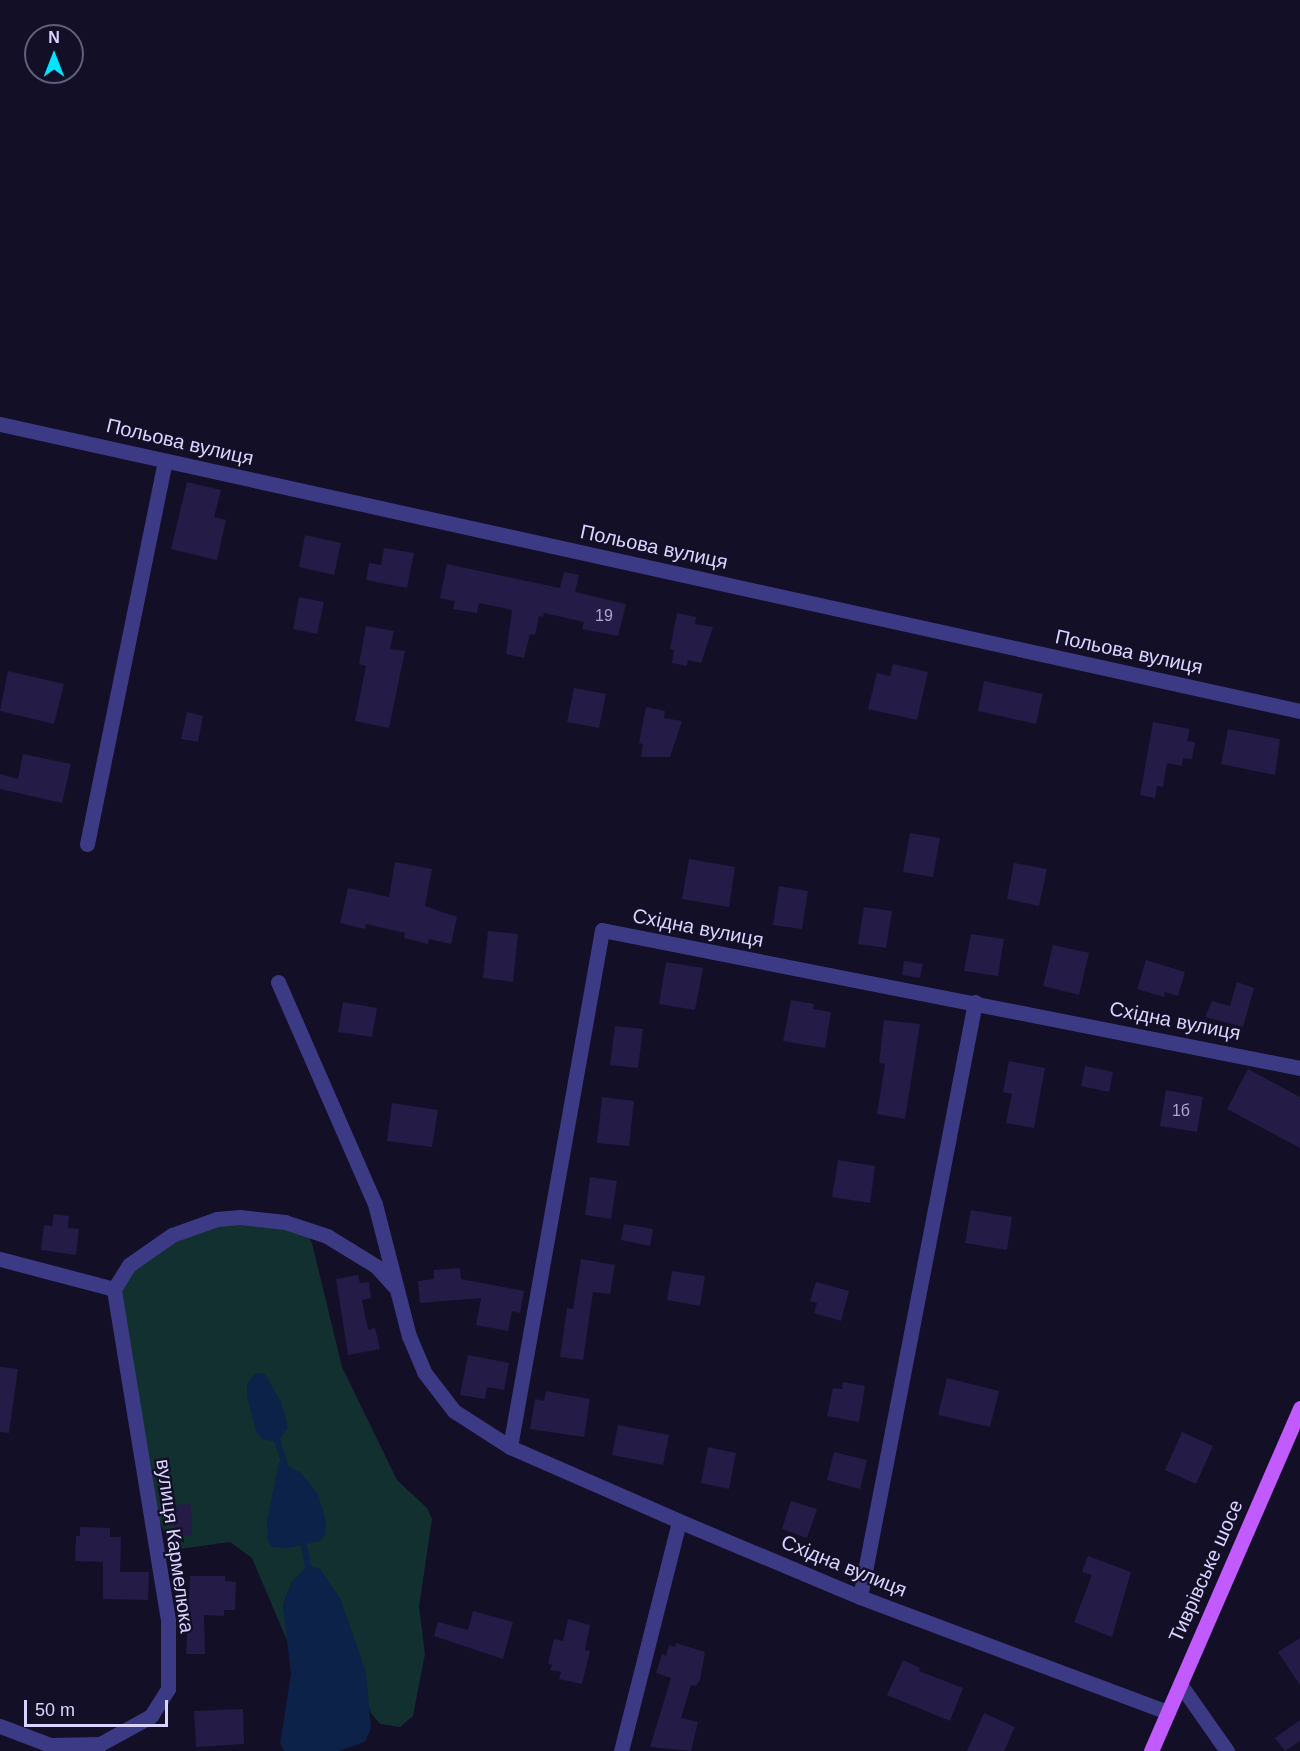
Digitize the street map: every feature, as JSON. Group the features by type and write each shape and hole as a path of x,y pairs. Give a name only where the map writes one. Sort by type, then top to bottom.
{"main road":[{"name":"Тиврівське шосе","path":"1151,1751 1300,1408"}],"street":[{"name":"Польова вулиця","path":"0,424 1300,711"},
{"path":"87,844 165,461"},
{"name":"Східна вулиця","path":"510,1447 602,930 1300,1068"},
{"name":"Східна вулиця","path":"278,982 375,1204 412,1345 424,1372 442,1399 468,1423 510,1447 860,1597 1168,1712"},
{"path":"860,1597 975,1002"},
{"path":"0,1259 114,1289 129,1265 172,1235 195,1225 240,1217 285,1222 327,1236 376,1266 396,1288"},
{"name":"вулиця Кармелюка","path":"0,1726 50,1745 100,1744 151,1716 168,1689 168,1620 114,1289"},
{"path":"621,1751 679,1521"},
{"path":"1180,1684 1227,1751"}],"green space":[{"path":"217,1219 302,1227 312,1243 342,1367 397,1480 427,1508 432,1519 419,1607 425,1654 413,1716 400,1727 380,1724 371,1713 327,1590 293,1580 283,1605 289,1645 252,1558 230,1542 179,1549 171,1545 148,1500 114,1289 129,1265"}],"water":[{"path":"255,1373 265,1374 281,1402 288,1428 277,1442 262,1439 256,1431 247,1396 247,1384"},
{"path":"279,1462 300,1472 318,1494 326,1521 325,1535 320,1541 287,1548 272,1547 268,1541 267,1521"},
{"path":"309,1565 320,1569 340,1598 366,1672 371,1728 365,1742 339,1751 284,1751 280,1744 291,1674 283,1605 293,1580"}],"building":[{"path":"187,482 221,490 214,517 226,520 217,560 171,549"},
{"path":"305,535 341,543 334,575 299,567"},
{"path":"384,548 414,553 407,588 366,580 369,563 381,565"},
{"path":"447,564 560,588 564,572 579,575 575,592 626,604 618,636 582,629 584,622 544,613 543,617 539,616 535,635 530,634 524,658 506,654 512,610 479,603 477,613 453,609 455,601 440,598"},
{"path":"299,597 324,602 317,634 293,629"},
{"path":"677,613 696,617 695,624 713,627 701,663 688,660 687,666 672,663 674,650 670,649"},
{"path":"366,626 394,631 390,649 405,651 389,728 355,721 366,666 359,664"},
{"path":"893,664 928,672 917,720 868,709 877,673 890,676"},
{"path":"8,671 64,684 54,724 0,711"},
{"path":"984,681 1043,694 1036,724 978,711"},
{"path":"574,688 606,694 599,728 567,722"},
{"path":"646,707 665,711 664,718 682,721 670,757 641,757 643,744 639,743"},
{"path":"187,712 203,716 198,742 181,739"},
{"path":"1153,722 1190,729 1187,741 1195,742 1192,759 1183,758 1182,766 1167,763 1163,787 1157,786 1155,798 1140,795"},
{"path":"1228,729 1280,739 1275,775 1221,764"},
{"path":"23,754 71,764 62,803 0,789 0,774 18,779"},
{"path":"910,833 940,838 933,877 903,872"},
{"path":"689,859 735,867 729,907 682,899"},
{"path":"395,862 432,869 425,906 457,917 451,944 429,939 428,944 404,938 405,933 366,924 365,929 340,923 348,888 389,897"},
{"path":"1014,863 1047,869 1039,906 1007,899"},
{"path":"779,886 808,891 802,929 773,925"},
{"path":"864,907 892,911 886,948 858,944"},
{"path":"488,931 518,934 513,982 483,978"},
{"path":"971,934 1004,939 998,976 964,971"},
{"path":"1053,945 1089,953 1079,995 1043,986"},
{"path":"1146,960 1185,972 1178,996 1165,992 1164,997 1137,989"},
{"path":"904,961 923,964 920,978 902,975"},
{"path":"666,962 703,968 695,1010 659,1004"},
{"path":"1237,982 1254,988 1243,1027 1205,1017 1212,1001 1230,1006"},
{"path":"791,1000 814,1004 813,1009 831,1012 825,1048 783,1041"},
{"path":"343,1002 377,1008 372,1037 338,1032"},
{"path":"884,1020 920,1024 905,1119 877,1114 885,1064 879,1063"},
{"path":"615,1026 643,1029 638,1068 610,1065"},
{"path":"1009,1061 1045,1068 1034,1128 1006,1123 1012,1094 1003,1092"},
{"path":"1085,1066 1113,1072 1109,1092 1081,1086"},
{"path":"1248,1069 1300,1097 1300,1148 1227,1109"},
{"path":"1166,1090 1203,1097 1197,1132 1160,1126"},
{"path":"602,1097 634,1101 629,1146 597,1143"},
{"path":"392,1103 438,1110 432,1147 387,1141"},
{"path":"838,1160 875,1166 870,1203 832,1197"},
{"path":"590,1177 617,1181 611,1219 585,1215"},
{"path":"971,1210 1012,1217 1007,1250 965,1243"},
{"path":"54,1214 69,1216 68,1228 79,1229 76,1255 41,1250 44,1225 52,1226"},
{"path":"624,1224 653,1229 650,1246 621,1240"},
{"path":"581,1259 615,1265 610,1294 593,1292 583,1360 560,1357 567,1308 573,1309"},
{"path":"460,1268 461,1279 524,1291 520,1313 512,1311 508,1331 476,1325 481,1298 420,1303 418,1281 434,1279 434,1270"},
{"path":"672,1271 705,1276 700,1306 667,1300"},
{"path":"358,1275 360,1283 369,1282 371,1298 362,1300 368,1330 375,1328 380,1349 348,1355 336,1279"},
{"path":"816,1282 849,1291 841,1321 814,1313 817,1303 810,1301"},
{"path":"468,1355 509,1363 504,1390 487,1387 485,1399 460,1395"},
{"path":"0,1367 18,1369 9,1433 0,1432"},
{"path":"947,1378 999,1391 990,1427 938,1415"},
{"path":"843,1382 865,1386 859,1422 827,1416 833,1388 842,1389"},
{"path":"546,1391 590,1399 584,1437 530,1429 535,1399 544,1401"},
{"path":"618,1425 669,1435 663,1465 612,1455"},
{"path":"1182,1432 1213,1446 1196,1484 1165,1470"},
{"path":"708,1447 736,1453 729,1489 701,1483"},
{"path":"834,1452 867,1460 860,1489 827,1480"},
{"path":"791,1501 817,1509 807,1538 782,1529"},
{"path":"191,1504 192,1535 174,1536 172,1505"},
{"path":"80,1527 110,1528 110,1537 121,1537 120,1572 149,1572 148,1600 103,1599 103,1562 75,1561 76,1536 80,1536"},
{"path":"1088,1556 1131,1572 1112,1637 1074,1622 1092,1575 1082,1572"},
{"path":"190,1576 225,1576 225,1581 236,1582 235,1610 224,1610 224,1616 204,1615 205,1654 186,1654"},
{"path":"473,1611 513,1622 503,1659 434,1636 438,1622 468,1630"},
{"path":"568,1619 590,1625 585,1650 590,1651 582,1684 559,1679 561,1672 550,1670 552,1665 548,1664 554,1639 563,1641"},
{"path":"1300,1638 1300,1685 1278,1652"},
{"path":"676,1643 705,1652 700,1680 696,1686 691,1685 681,1718 698,1722 691,1751 650,1747 671,1678 656,1673 662,1654 666,1656 669,1645 675,1647"},
{"path":"903,1660 920,1668 919,1671 963,1688 950,1721 887,1695"},
{"path":"243,1709 244,1744 196,1747 194,1711"},
{"path":"984,1713 1015,1727 1004,1751 967,1751"},
{"path":"1300,1720 1300,1741 1285,1751 1275,1738"}],"waterway":[{"path":"276,1436 286,1469"},
{"path":"303,1541 309,1572"}]}
